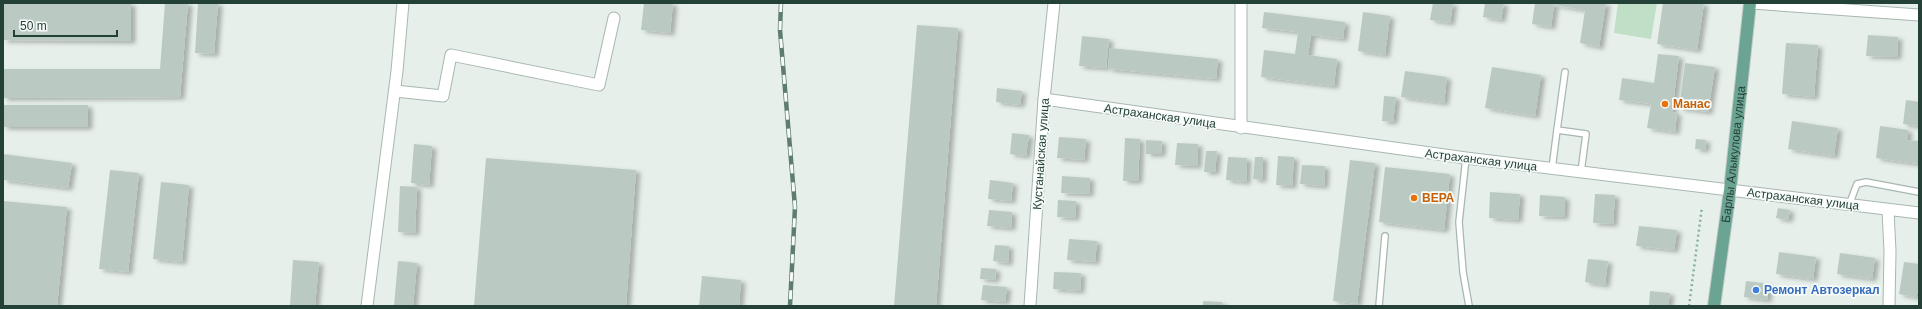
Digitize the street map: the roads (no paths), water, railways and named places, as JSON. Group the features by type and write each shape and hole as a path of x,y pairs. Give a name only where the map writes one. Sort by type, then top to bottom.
{"main road":[{"name":"Барпы Алыкулова улица","path":"1714,306 1730,190 1750,3"}],"street":[{"path":"367,306 395,91 402,3"},
{"name":"Кустанайская улица","path":"1030,306 1044,99 1054,3"},
{"path":"1241,3 1241,128"},
{"path":"1750,3 1919,15"},
{"path":"395,91 443,96 451,55 599,85 614,18"},
{"name":"Астраханская улица","path":"1044,99 1241,128 1466,158 1919,213"},
{"path":"1888,210 1890,251 1889,306"}],"lane":[{"path":"1552,169 1565,72"},
{"path":"1557,130 1586,134 1581,172"},
{"path":"1466,158 1459,222 1463,272 1469,306"},
{"path":"1849,205 1857,184 1866,182 1919,192"},
{"path":"1379,306 1385,236"}],"railway":[{"path":"781,3 780,30 795,207 790,306"}],"place":[{"name":"Манас","path":"1665,104"},
{"name":"ВЕРА","path":"1414,198"},
{"name":"Ремонт Автозеркал","path":"1756,290"}]}
